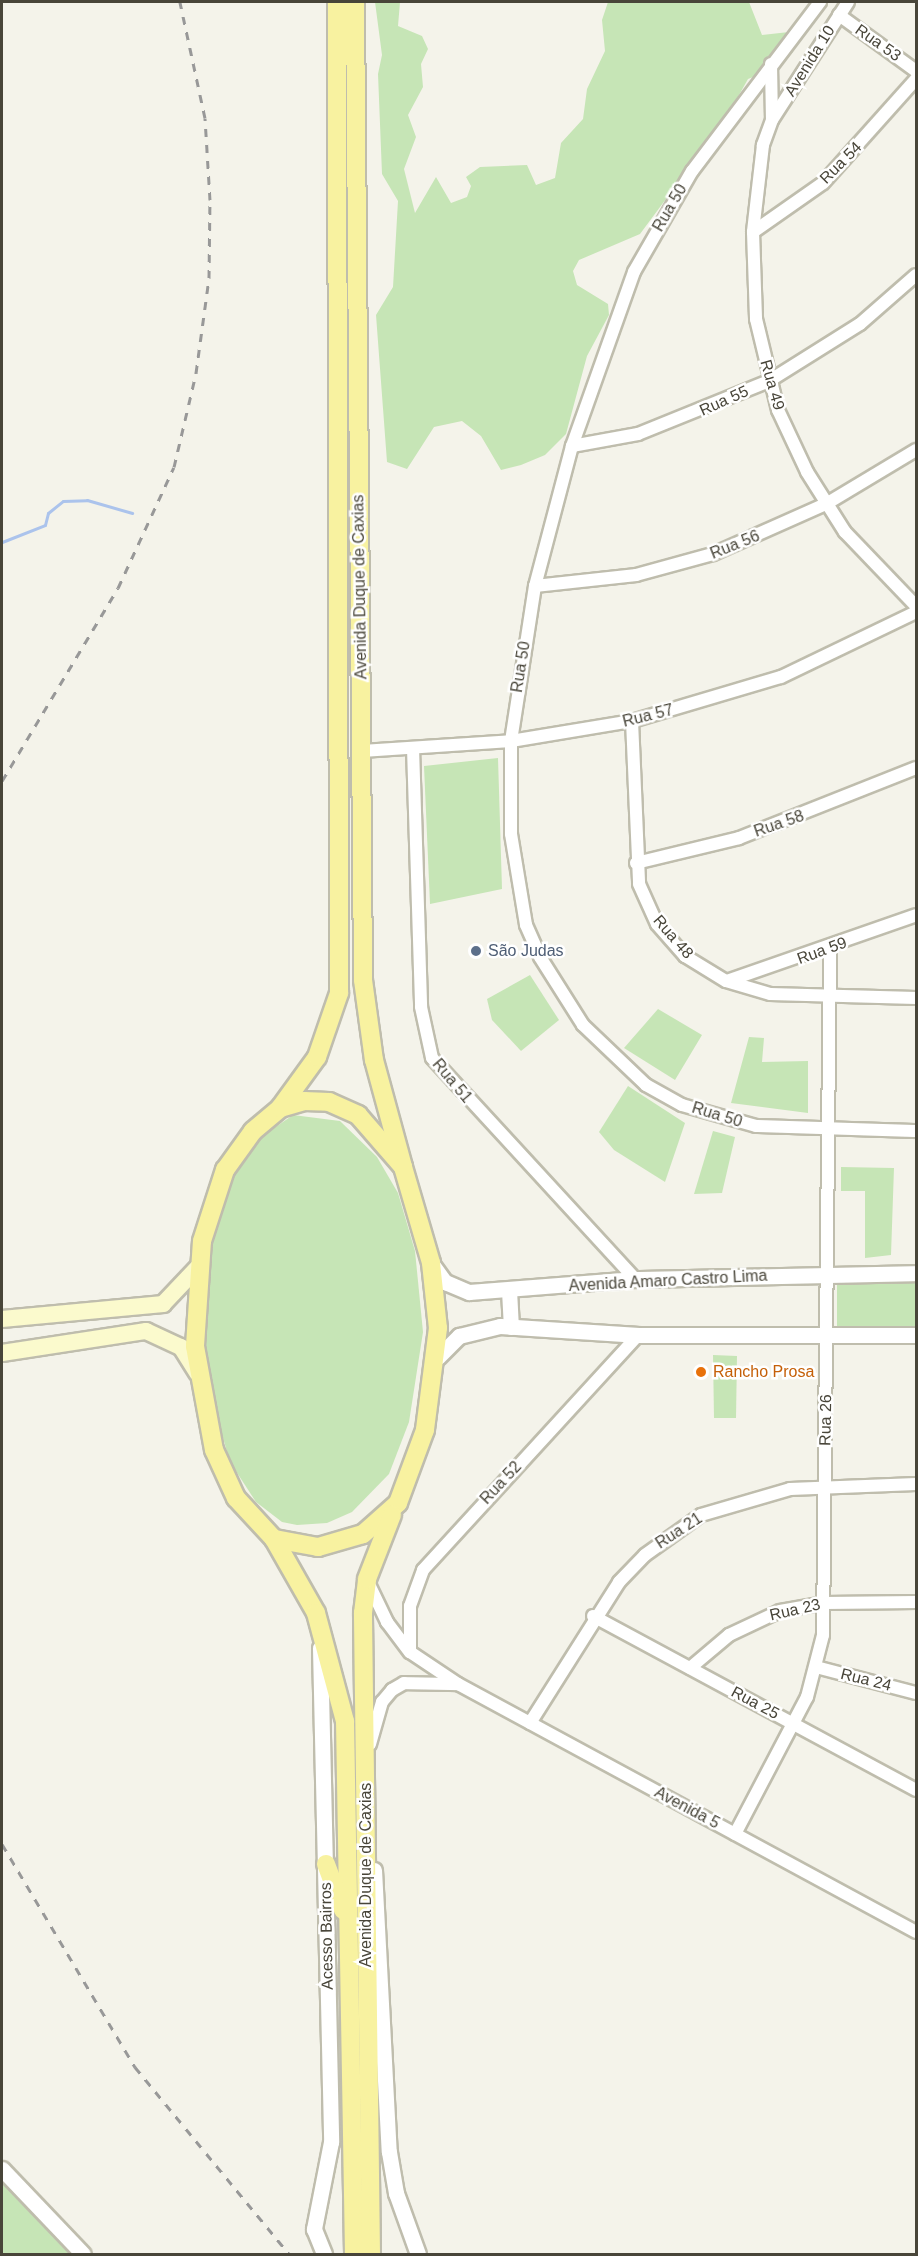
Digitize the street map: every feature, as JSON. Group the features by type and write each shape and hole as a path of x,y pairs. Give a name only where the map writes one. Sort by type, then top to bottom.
{"main road":[{"name":"Avenida Duque de Caxias","path":"337,2 339,993 317,1057 280,1108 253,1131 225,1170 198,1268 197,1372 224,1475 236,1498 274,1539 316,1613 345,1721 348,1922 357,1951 371,2254"},
{"name":"Avenida Duque de Caxias","path":"354,2254 357,1951 368,1806 367,1579 425,1430 438,1357 431,1263 374,1060 363,980 355,2"},
{"path":"280,1108 315,1100 346,1108 365,1121 404,1167"},
{"path":"2,1318 163,1304 198,1268"},
{"path":"2,1353 146,1331 181,1347 197,1372"},
{"path":"274,1539 318,1547 341,1543 382,1520 398,1503"},
{"path":"326,1864 348,1922"}],"street":[{"name":"Rua 50","path":"820,2 692,171 634,272 572,446 535,586 512,741 511,834 526,925 559,993 583,1025 646,1085 682,1105 756,1126 825,1132 916,1131"},
{"name":"Avenida 10","path":"772,120 838,15 849,2"},
{"name":"Rua 53","path":"838,15 916,71"},
{"path":"771,64 772,120"},
{"name":"Rua 54","path":"753,232 823,183 916,79"},
{"name":"Rua 49","path":"772,120 760,159 753,232 756,319 769,381 791,442 826,504 870,561 916,606"},
{"name":"Rua 55","path":"572,446 638,434 769,381 853,330 916,275"},
{"name":"Rua 56","path":"535,586 674,567 826,504 916,450"},
{"name":"Rua 57","path":"362,751 512,741 632,721 781,677 916,612"},
{"name":"Rua 48","path":"632,721 636,863 657,924 686,956 726,981 770,994 916,998"},
{"name":"Rua 51","path":"413,748 421,1007 432,1058 636,1280"},
{"name":"Rua 58","path":"636,863 739,838 916,768"},
{"name":"Rua 59","path":"726,981 830,950 916,915"},
{"name":"Rua 26","path":"735,1834 794,1724 816,1667 825,1603 824,1486 828,1274 825,1132 830,950"},
{"name":"Avenida Amaro Castro Lima","path":"431,1263 456,1289 510,1290 636,1280 916,1273"},
{"path":"510,1290 511,1327"},
{"path":"438,1357 470,1331 511,1327 638,1335 916,1335"},
{"name":"Rua 52","path":"410,1652 410,1606 423,1570 638,1335"},
{"name":"Rua 21","path":"530,1723 593,1616 645,1554 701,1515 759,1495 824,1486 916,1484"},
{"name":"Avenida 5","path":"367,1579 387,1622 410,1652 458,1684 916,1932"},
{"name":"Rua 23","path":"690,1668 753,1622 825,1603 916,1602"},
{"name":"Acesso Bairros","path":"316,1613 323,1681 331,2142 314,2229 324,2254"},
{"name":"Rua 25","path":"593,1616 916,1790"},
{"name":"Rua 24","path":"816,1667 916,1693"},
{"name":"Avenida 5","path":"366,1759 382,1702 392,1690 422,1681 458,1684"},
{"path":"368,1806 384,1995 389,2152 396,2193 418,2254"},
{"path":"2,2169 83,2254"}],"green space":[{"path":"375,2 400,2 398,26 422,36 428,49 421,64 423,87 408,115 416,137 404,169 415,213 436,177 451,203 467,197 471,186 466,177 480,167 527,165 536,185 555,178 561,143 583,119 587,89 605,51 602,20 608,2 749,2 762,35 789,32 795,38 793,52 781,66 748,79 726,118 640,234 579,260 573,271 577,285 608,304 609,315 587,356 566,434 545,455 521,465 501,470 481,436 462,421 434,427 407,469 387,462 376,315 393,287 398,201 382,174 378,74 382,55"},
{"path":"498,758 502,889 430,904 424,766"},
{"path":"530,975 559,1020 521,1051 492,1020 487,999"},
{"path":"658,1009 702,1035 675,1080 624,1048"},
{"path":"749,1037 764,1038 762,1062 808,1061 808,1113 731,1103"},
{"path":"628,1086 685,1123 665,1182 614,1150 599,1132"},
{"path":"293,1115 340,1121 377,1157 398,1193 415,1251 423,1332 409,1422 389,1474 352,1512 327,1523 297,1525 282,1522 256,1502 230,1462 210,1393 204,1342 211,1247 230,1181 254,1142"},
{"path":"713,1131 735,1137 722,1193 694,1194"},
{"path":"841,1167 894,1168 891,1255 865,1258 865,1191 841,1191"},
{"path":"916,1277 916,1328 837,1327 837,1278"},
{"path":"713,1355 737,1356 736,1418 714,1418"},
{"path":"2,2167 85,2254 2,2254"}],"waterway":[{"path":"2,542 45,525 48,513 63,501 87,500 132,513"}],"railway":[{"path":"2,781 118,588 174,467 196,373 209,278 210,200 205,118 180,2"},
{"path":"2,1844 135,2067 289,2254"}],"place":[{"name":"São Judas","path":"476,951"},
{"name":"Rancho Prosa","path":"701,1372"}]}
